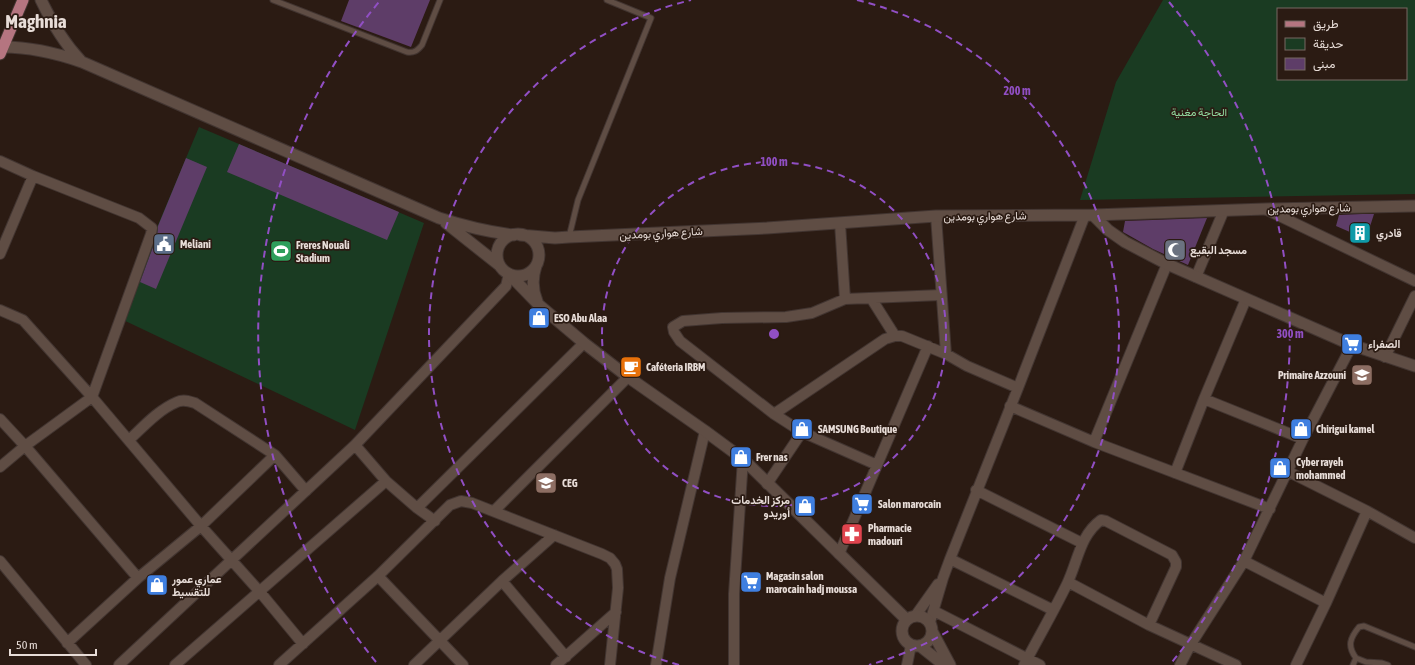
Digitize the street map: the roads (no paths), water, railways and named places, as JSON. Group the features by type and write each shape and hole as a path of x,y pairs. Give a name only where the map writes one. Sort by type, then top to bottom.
{"main road":[{"path":"1,49 23,0"}],"street":[{"path":"41,0 52,23 68,47 82,62"},
{"path":"1,49 19,47 42,50 82,62 439,218 500,265"},
{"path":"0,161 33,176 139,218 152,228 92,396 25,446 0,467"},
{"path":"0,254 33,176"},
{"name":"شارع هواري بومدين","path":"439,218 482,230 555,238 840,223 936,216 1089,215 1224,210 1415,206"},
{"path":"1265,209 1415,281"},
{"path":"1196,277 1224,210"},
{"path":"907,665 916,646 928,642 932,628 934,611 943,578 976,490 1089,215 1125,242 1167,264 1352,345 1415,366"},
{"path":"936,216 946,354"},
{"path":"840,223 845,299"},
{"path":"539,305 535,296 533,285 533,274 537,260 535,244 526,236 517,235 508,237 502,241 497,253 497,259 503,270 509,274 539,305 584,343 628,377 743,459 839,554 911,618 927,618 950,665"},
{"path":"509,274 522,276 533,270 544,244 555,238"},
{"path":"1094,442 1167,264"},
{"path":"119,665 355,445 506,286 509,274"},
{"path":"877,465 802,432 774,414 680,341 674,332 673,327 683,321 722,318 786,317 812,313 845,299 941,295"},
{"path":"1385,357 1415,296"},
{"path":"871,298 895,336"},
{"path":"1175,473 1246,299"},
{"path":"0,310 23,320 92,396 201,526 260,592 303,644"},
{"path":"774,414 885,339 895,336 902,336 928,346 967,366 1018,388"},
{"path":"417,508 584,343"},
{"path":"1180,665 1191,644 1244,561 1303,439 1352,345"},
{"path":"839,554 928,346"},
{"path":"494,511 628,377"},
{"path":"1204,399 1303,439"},
{"path":"129,440 161,412 177,402 186,401 195,403 275,455 306,491"},
{"path":"1010,406 1094,442 1270,509"},
{"path":"0,419 138,578"},
{"path":"656,665 670,578 705,431"},
{"path":"767,484 802,432"},
{"path":"355,445 386,481 417,508 435,521"},
{"path":"67,643 138,578 201,526 275,455"},
{"path":"734,665 734,594 743,459"},
{"path":"1287,471 1367,511 1415,538"},
{"path":"175,665 386,481"},
{"path":"976,490 1082,543"},
{"path":"279,665 378,576 450,505 461,501 472,502 610,558 617,569 618,582 610,665"},
{"path":"1296,665 1367,511"},
{"path":"1026,662 1068,582 1082,543 1091,529 1101,520 1106,521 1172,555 1176,562 1176,567 1149,625"},
{"path":"414,665 502,581 554,535"},
{"path":"950,559 1053,610"},
{"path":"0,561 86,665"},
{"path":"1244,561 1326,602"},
{"path":"378,576 463,665"},
{"path":"943,578 911,618 904,624 902,634 904,639 944,665"},
{"path":"502,581 566,657"},
{"path":"1068,582 1149,625 1236,665"},
{"path":"934,611 1026,662 1040,665"},
{"path":"556,665 616,612"}],"lane":[{"path":"273,0 406,52 412,53 417,51 422,45 440,0"},
{"path":"569,237 578,200 650,18 607,0"},
{"path":"1388,665 1366,662 1356,658 1350,646 1351,640 1359,627 1364,626 1414,645"},
{"path":"1353,665 1356,658"}],"place":[{"name":"قادري","path":"1360,233"},
{"name":"Meliani","path":"164,244"},
{"name":"مسجد البقيع","path":"1175,250"},
{"name":"Freres Nouali Stadium","path":"281,251"},
{"name":"ESO Abu Alaa","path":"539,318"},
{"name":"الصفراء","path":"1352,344"},
{"name":"Caféteria IRBM","path":"631,367"},
{"name":"Primaire Azzouni","path":"1362,375"},
{"name":"SAMSUNG Boutique","path":"802,429"},
{"name":"Chirigui kamel","path":"1301,429"},
{"name":"Frer nas","path":"741,457"},
{"name":"Cyber rayeh mohammed","path":"1280,468"},
{"name":"CEG","path":"546,483"},
{"name":"Salon marocain","path":"862,504"},
{"name":"مركز الخدمات أوريدو","path":"805,506"},
{"name":"Pharmacie madouri","path":"852,534"},
{"name":"Magasin salon marocain hadj moussa","path":"751,582"},
{"name":"عماري عمور للتقسيط","path":"157,585"}],"district":[{"name":"Maghnia","path":"36,21"}],"park label":[{"name":"الحاجة مغنية","path":"1199,112"}]}
